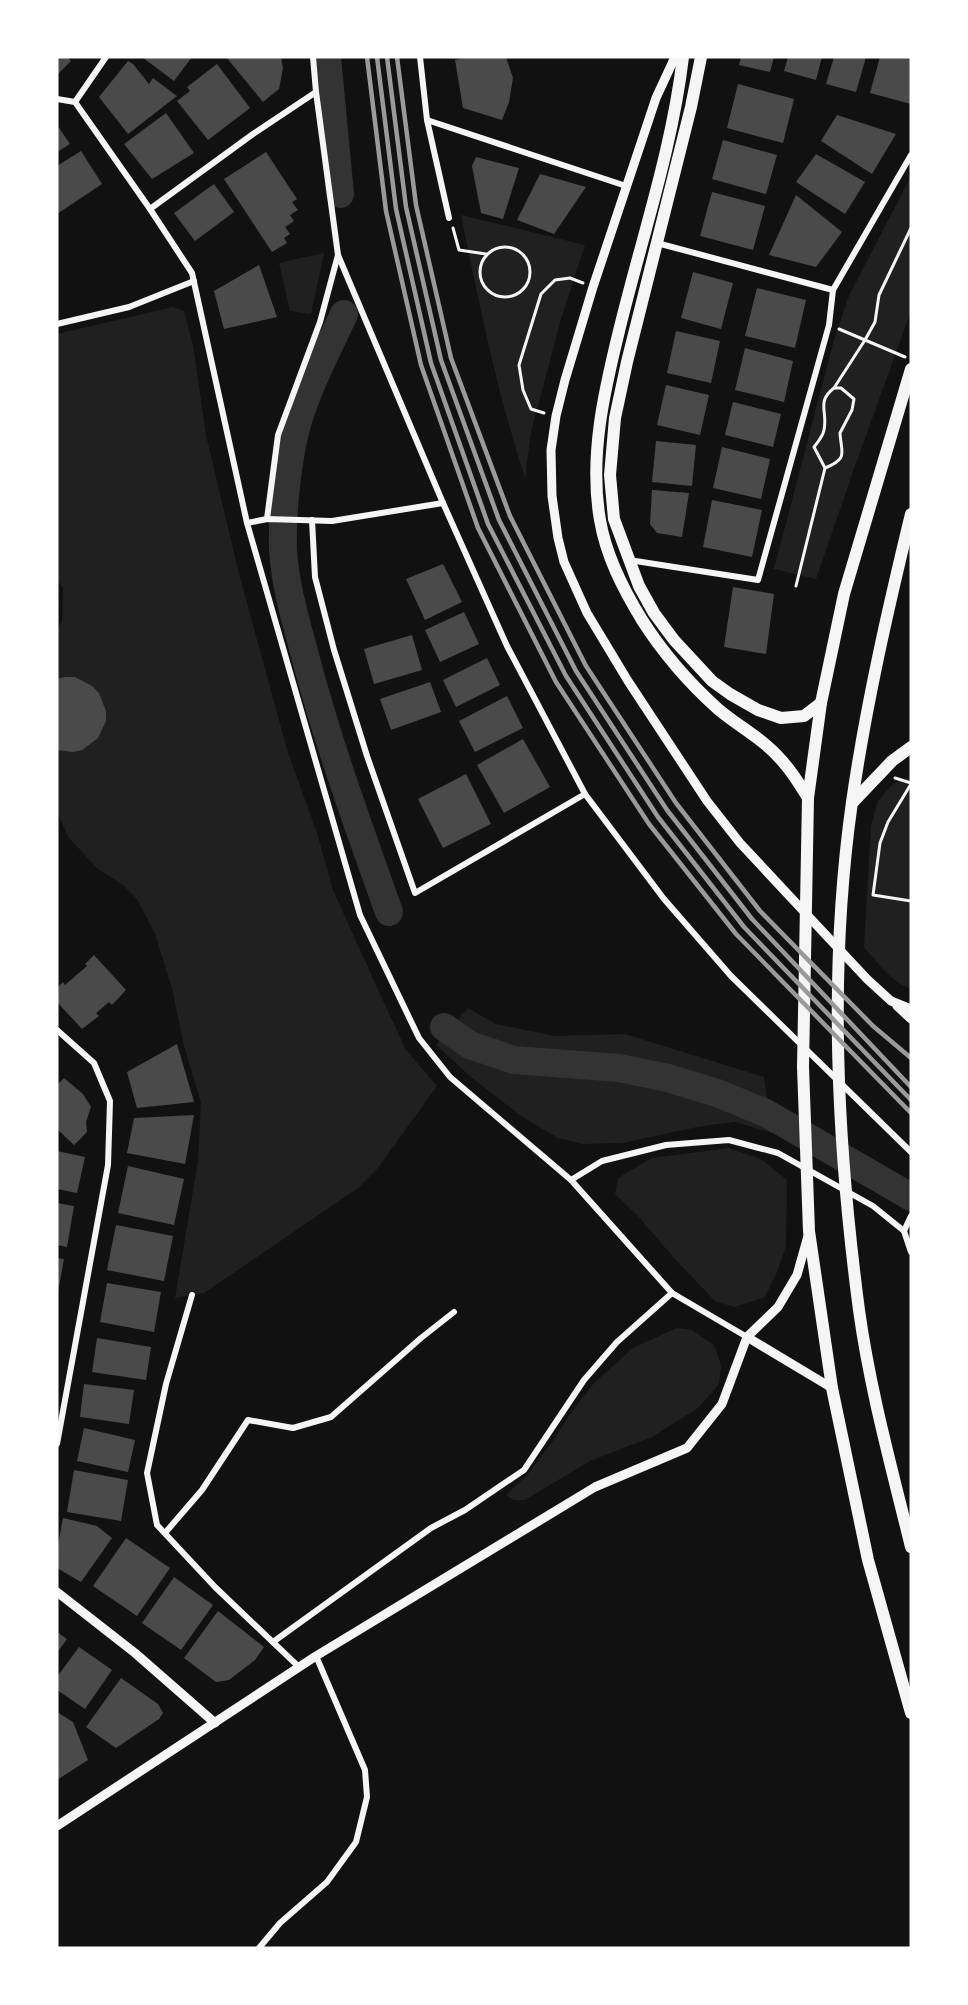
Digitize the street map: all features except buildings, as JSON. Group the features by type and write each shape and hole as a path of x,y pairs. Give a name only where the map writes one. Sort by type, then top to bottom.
{"main road":[{"path":"683,57 677,104 620,327 601,415 596,471 600,518 608,552 625,591 661,648 707,699 780,758 794,773 808,798"},
{"path":"702,57 692,107 627,362 615,418 610,475 614,519 639,586 654,613 674,640 712,681 758,710 781,718 804,716 821,703"},
{"path":"911,369 844,594 821,703 808,798 803,1067 809,1231 832,1388 868,1560 911,1713"},
{"path":"911,514 879,651 852,803 841,918 838,1006 839,1120 859,1312 878,1406 911,1546"},
{"path":"852,803 892,760 911,747"}],"street":[{"path":"75,102 106,57"},
{"path":"313,57 338,255 443,503 507,646 585,794 664,899 731,976 911,1152"},
{"path":"420,57 427,120 450,218"},
{"path":"675,57 656,98 626,186 593,287 556,416 551,450 552,496 564,562 587,613 628,681 707,801 734,835 867,979 911,1019"},
{"path":"150,209 253,134 316,92"},
{"path":"57,99 75,102 192,273 248,523 360,915 390,982 419,1038 450,1077 571,1180 672,1293 832,1388"},
{"path":"427,120 626,186"},
{"path":"628,560 758,580 829,325 834,290 911,155"},
{"path":"657,243 834,290"},
{"path":"267,519 278,435 320,322 338,255"},
{"path":"57,324 129,307 194,281"},
{"path":"248,523 267,519 332,521 443,503"},
{"path":"312,520 315,577 334,650 367,756 415,892 585,794"},
{"path":"891,1001 911,1009"},
{"path":"57,1029 94,1063 110,1101 108,1165 57,1444"},
{"path":"571,1180 602,1161 666,1145 729,1140 778,1153 873,1206 904,1231 911,1252"},
{"path":"904,1231 911,1216"},
{"path":"57,1826 316,1656 595,1487 687,1448 722,1404 747,1337 778,1307 797,1275 809,1231"},
{"path":"273,1642 431,1528 465,1509 524,1470 584,1380 617,1342 672,1293"},
{"path":"192,1295 166,1384 147,1473 157,1524 215,1587 299,1667"},
{"path":"165,1533 202,1490 248,1420 293,1428 331,1417 454,1312"},
{"path":"57,1593 135,1653 215,1723"},
{"path":"259,1948 280,1923 327,1882 356,1842 367,1797 364,1770 316,1656"}],"path":[{"path":"450,218 459,250 486,254 500,247 517,250 523,255 530,270 526,286 520,292 504,297 489,292 483,286 479,270 486,254"},
{"path":"796,586 825,468 814,447 824,432 823,402 875,322 879,295 911,228"},
{"path":"556,416 531,409 523,390 519,365 526,339 541,294 555,280 570,278 593,287"},
{"path":"829,325 911,359"},
{"path":"825,468 836,464 843,456 844,448 840,433 852,410 854,399 841,388 834,388"},
{"path":"911,784 888,822 880,843 873,895 911,901"}],"shaded area":[{"path":"911,176 911,311 816,579 774,569 834,340 849,296"},
{"path":"461,215 585,245 561,319 531,432 525,478 497,380"},
{"path":"324,253 311,314 290,311 279,263"},
{"path":"173,307 184,311 193,345 206,435 239,574 288,753 317,833 333,890 406,1050 437,1086 377,1169 358,1188 204,1293 175,1298 198,1161 201,1103 184,1046 172,988 155,934 137,899 123,885 98,869 69,838 57,813 57,629 62,621 63,588 57,580 57,334"},
{"path":"911,777 911,988 892,977 864,947 871,826 878,801 893,784"},
{"path":"468,1008 496,1024 555,1036 625,1034 764,1077 772,1133 735,1122 702,1126 622,1143 583,1144 558,1138 524,1118 472,1078 436,1045"},
{"path":"729,1148 761,1159 787,1180 786,1246 777,1272 765,1297 734,1307 715,1301 615,1194 618,1178 652,1158"},
{"path":"677,1328 692,1330 714,1345 721,1365 719,1384 698,1408 652,1437 590,1461 525,1500 514,1500 506,1495 527,1475 594,1383 633,1348"}],"waterway":[{"path":"327,57 340,194"},
{"path":"344,314 314,378 296,428 286,484 283,550 290,599 312,682 343,781 389,912"},
{"path":"444,1027 470,1045 514,1060 619,1068 668,1078 717,1093 766,1113 911,1197"}],"railway":[{"path":"367,57 386,211 421,365 478,528 556,682 649,824 736,934 911,1113"},
{"path":"377,57 396,209 431,363 488,524 566,676 658,817 744,927 911,1100"},
{"path":"387,57 406,207 441,360 499,520 576,671 667,810 752,919 911,1087"},
{"path":"397,57 416,205 451,358 510,516 586,666 676,803 760,911 873,1026 911,1058"}]}
